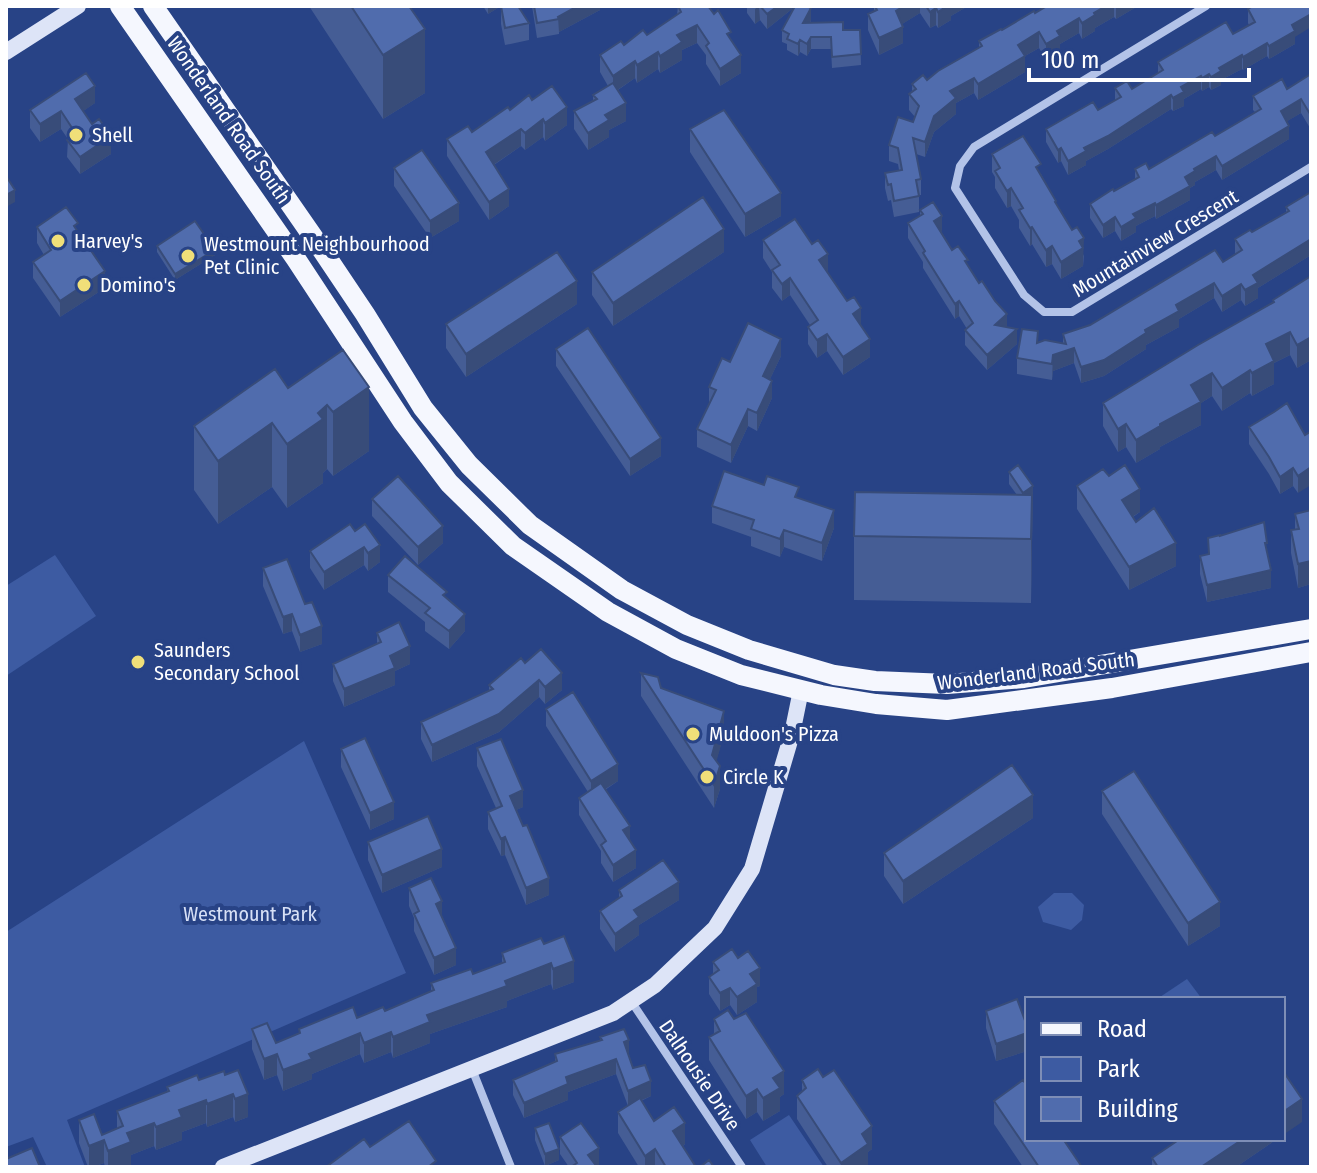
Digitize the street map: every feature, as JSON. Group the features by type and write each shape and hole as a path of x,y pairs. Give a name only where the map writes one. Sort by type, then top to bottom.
{"main road":[{"name":"Wonderland Road South","path":"120,6 296,259 403,422 449,483 513,546 608,612 689,655 741,675 876,704 947,710 1112,688 1311,652"},
{"name":"Wonderland Road South","path":"153,6 318,244 423,408 469,465 530,525 622,590 687,625 749,650 834,675 875,681 947,684 1024,678 1311,629"}],"street":[{"path":"6,52 78,6"},
{"name":"Mountainview Crescent","path":"1206,6 974,147 960,166 955,188 1024,295 1044,312 1072,312 1311,167"},
{"path":"223,1167 613,1013 655,985 715,928 752,869 792,734 801,690"},
{"name":"Dalhousie Drive","path":"631,1001 742,1167"},
{"path":"472,1069 511,1167"}],"green space":[{"path":"55,555 96,616 6,676 6,586"},
{"name":"Westmount Park","path":"304,741 406,973 67,1120 85,1167 47,1167 33,1137 6,1147 6,932"},
{"path":"1054,893 1072,893 1084,905 1082,920 1071,930 1043,922 1038,907"},
{"path":"1187,979 1200,997 1160,997"},
{"path":"789,1115 824,1167 767,1167 750,1140"}],"building":[{"path":"351,6 409,6 425,29 383,55"},
{"path":"501,6 518,6 529,23 505,28"},
{"path":"534,6 578,6 559,19 537,23"},
{"path":"678,6 708,6 714,14 718,10 731,32 727,34 741,55 720,69 697,25 677,35 682,42 660,56 658,52 637,65 635,61 613,76 600,55 621,41 624,45 643,30 647,35 681,12"},
{"path":"760,6 778,6 767,14"},
{"path":"795,6 811,8 803,23 843,22 843,30 860,30 861,54 832,57 831,37 811,37 807,44 787,39 789,34 782,30"},
{"path":"875,6 904,6 896,11 903,27 879,38 868,14 877,10"},
{"path":"926,6 947,6 938,12 936,8 930,12"},
{"path":"1047,6 1106,6 1082,23 1079,18 1057,31 1060,36 1046,44 1039,32 1018,45 1025,56 978,84 974,78 950,91 956,98 934,116 925,142 913,138 921,179 916,180 919,196 894,201 885,173 902,170 898,148 889,145 898,117 913,122 919,106 909,94 916,89 912,84 923,75 927,80 982,46 979,41"},
{"path":"1253,6 1311,6 1311,14 1292,25 1295,31 1269,46 1267,43 1242,55 1219,68 1221,71 1211,77 1209,74 1201,76 1181,87 1184,92 1173,98 1171,95 1068,161 1061,148 1058,150 1046,129 1093,102 1098,110 1121,97 1115,88 1127,81 1132,89 1163,70 1158,62 1226,22 1233,34 1255,22 1248,9"},
{"path":"86,73 95,86 75,99 92,124 99,119 111,136 80,157 67,140 76,134 61,111 40,124 30,110"},
{"path":"1311,74 1310,114 1301,99 1281,111 1289,126 1222,166 1216,156 1194,169 1185,177 1190,186 1133,214 1136,218 1121,227 1115,217 1103,225 1090,204 1139,177 1135,169 1146,163 1149,169 1212,132 1215,136 1261,109 1253,96 1282,79 1287,89"},
{"path":"613,83 626,103 605,115 609,120 588,133 574,111 597,99 593,95"},
{"path":"552,86 567,107 545,123 543,119 525,133 521,129 486,152 509,189 489,202 447,139 468,126 472,132 508,107 510,110 529,95 532,100"},
{"path":"724,110 781,193 745,214 690,129"},
{"path":"1023,136 1041,164 1036,167 1055,202 1072,230 1077,227 1084,238 1079,241 1083,248 1061,262 1052,246 1046,250 1030,228 1011,188 1007,191 995,171 1000,168 992,154"},
{"path":"422,150 459,203 430,221 394,168"},
{"path":"6,176 15,190 6,195"},
{"path":"1311,192 1311,239 1253,275 1258,283 1245,290 1241,284 1222,296 1214,283 1176,305 1179,311 1145,330 1146,333 1104,360 1081,367 1074,348 1053,355 1052,364 1017,358 1022,329 1038,331 1037,343 1045,340 1066,344 1063,334 1090,325 1215,250 1223,262 1242,250 1235,239 1289,211 1286,207"},
{"path":"703,197 724,229 613,303 592,272"},
{"path":"933,202 942,216 934,221 952,250 958,246 979,283 982,281 1007,314 995,325 1017,329 987,355 965,330 973,323 959,301 955,304 908,223 923,214 920,210"},
{"path":"66,207 78,223 74,226 105,271 60,301 33,262 51,250 37,227"},
{"path":"795,219 812,244 818,240 828,254 819,260 847,301 854,297 861,308 853,314 870,339 843,357 827,334 817,340 808,327 818,320 790,278 782,284 772,270 780,265 763,240"},
{"name":"Westmount Neighbourhood Pet Clinic","path":"195,221 215,250 175,274 157,246"},
{"path":"557,252 577,281 466,354 446,324"},
{"path":"1311,276 1311,337 1297,345 1290,332 1266,344 1274,361 1252,373 1250,370 1222,388 1212,373 1191,385 1201,402 1136,440 1126,424 1118,429 1103,403 1274,302"},
{"path":"748,323 781,339 763,376 772,381 757,413 748,409 731,445 697,429 716,390 709,387 722,358 730,362"},
{"path":"588,328 661,438 630,459 556,349"},
{"path":"343,350 369,387 333,412 327,405 318,413 323,419 287,444 272,423 218,461 194,426 275,369 288,388"},
{"path":"1287,403 1305,435 1311,434 1311,467 1298,476 1293,468 1280,477 1249,427"},
{"path":"1018,465 1033,486 1023,493 1009,472"},
{"path":"1125,465 1140,489 1122,500 1136,522 1154,508 1176,543 1129,567 1077,486 1103,469 1109,476"},
{"path":"724,471 764,485 767,476 799,487 795,497 834,510 822,543 784,530 780,539 751,529 754,520 712,506"},
{"path":"398,476 443,526 418,547 372,499"},
{"path":"855,492 1032,495 1031,539 854,536"},
{"path":"1311,510 1311,561 1298,564 1291,530 1299,529 1295,514"},
{"path":"1264,522 1271,570 1207,585 1200,556 1209,554 1208,538"},
{"path":"350,524 355,531 365,524 380,545 368,553 364,547 324,572 310,551"},
{"path":"405,556 447,592 443,595 465,614 449,631 425,613 430,608 388,575"},
{"path":"287,559 305,604 312,602 322,626 300,635 292,614 283,617 263,568"},
{"path":"399,622 410,646 390,656 395,668 344,689 333,664 381,642 377,633"},
{"path":"541,649 562,673 545,687 539,680 499,714 432,745 421,722 493,689 489,685 521,658 525,663"},
{"path":"641,673 658,677 661,688 724,711 712,755 720,766 714,785"},
{"path":"573,692 618,764 591,781 546,709"},
{"path":"365,738 394,802 370,813 341,749"},
{"path":"501,739 523,790 510,796 523,826 527,825 549,878 526,888 505,837 501,839 488,812 502,806 477,748"},
{"path":"1012,765 1033,795 903,881 884,853"},
{"path":"1134,771 1220,902 1188,923 1102,791"},
{"path":"601,783 630,826 623,830 636,850 613,865 601,845 606,841 579,798"},
{"path":"428,816 442,849 382,875 368,842"},
{"path":"663,860 679,882 634,910 639,917 615,934 600,911 622,896 619,890"},
{"path":"431,878 442,901 436,904 456,948 434,958 414,914 419,911 409,888"},
{"path":"564,936 574,961 553,969 551,963 505,981 507,986 427,1015 430,1022 393,1037 391,1032 364,1043 360,1033 309,1054 312,1059 283,1070 277,1054 264,1059 252,1029 267,1023 276,1043 300,1033 299,1029 353,1007 357,1018 383,1007 385,1011 434,990 431,983 471,969 473,974 505,962 502,953 541,938 544,944"},
{"path":"732,949 738,958 748,951 760,968 750,974 757,984 737,997 730,988 720,993 709,977 719,970 713,962"},
{"path":"1017,999 1025,1021 1025,1034 996,1044 986,1011"},
{"path":"728,1010 734,1019 746,1013 784,1071 773,1078 780,1088 763,1098 757,1089 746,1096 709,1037 720,1031 714,1019"},
{"path":"624,1029 629,1040 624,1042 633,1068 645,1065 651,1081 628,1091 616,1059 566,1077 568,1084 524,1103 513,1080 557,1061 555,1054 602,1040 600,1037"},
{"path":"818,1069 823,1077 834,1070 872,1126 862,1134 868,1144 841,1163 797,1096 806,1088 802,1080"},
{"path":"238,1070 248,1094 235,1099 233,1094 207,1104 206,1100 179,1110 182,1117 127,1133 131,1142 108,1151 104,1140 89,1146 79,1120 94,1114 102,1135 123,1126 117,1111 169,1091 167,1087 197,1075 199,1080 224,1071 225,1075"},
{"path":"1285,1074 1302,1099 1285,1111"},
{"path":"1023,1080 1025,1141 1064,1141 1082,1167 1039,1167 994,1101"},
{"path":"640,1098 654,1121 674,1107 685,1123 673,1131 696,1167 666,1167 655,1149 645,1156 618,1112"},
{"path":"409,1121 436,1161 428,1167 326,1167 364,1139 370,1147"},
{"path":"549,1123 559,1149 545,1154 535,1128"},
{"path":"581,1123 599,1148 588,1155 597,1167 571,1167 577,1163 560,1137"},
{"path":"1177,1141 1240,1141 1201,1167 1158,1167 1152,1158"},
{"path":"32,1148 40,1167 6,1167 6,1159"},
{"path":"709,1160 714,1167 700,1167"}],"place":[{"name":"Shell","path":"76,135"},
{"name":"Harvey's","path":"58,241"},
{"name":"Westmount Neighbourhood Pet Clinic","path":"188,256"},
{"name":"Domino's","path":"84,285"},
{"name":"Saunders Secondary School","path":"138,662"},
{"name":"Muldoon's Pizza","path":"693,734"},
{"name":"Circle K","path":"707,777"}]}
